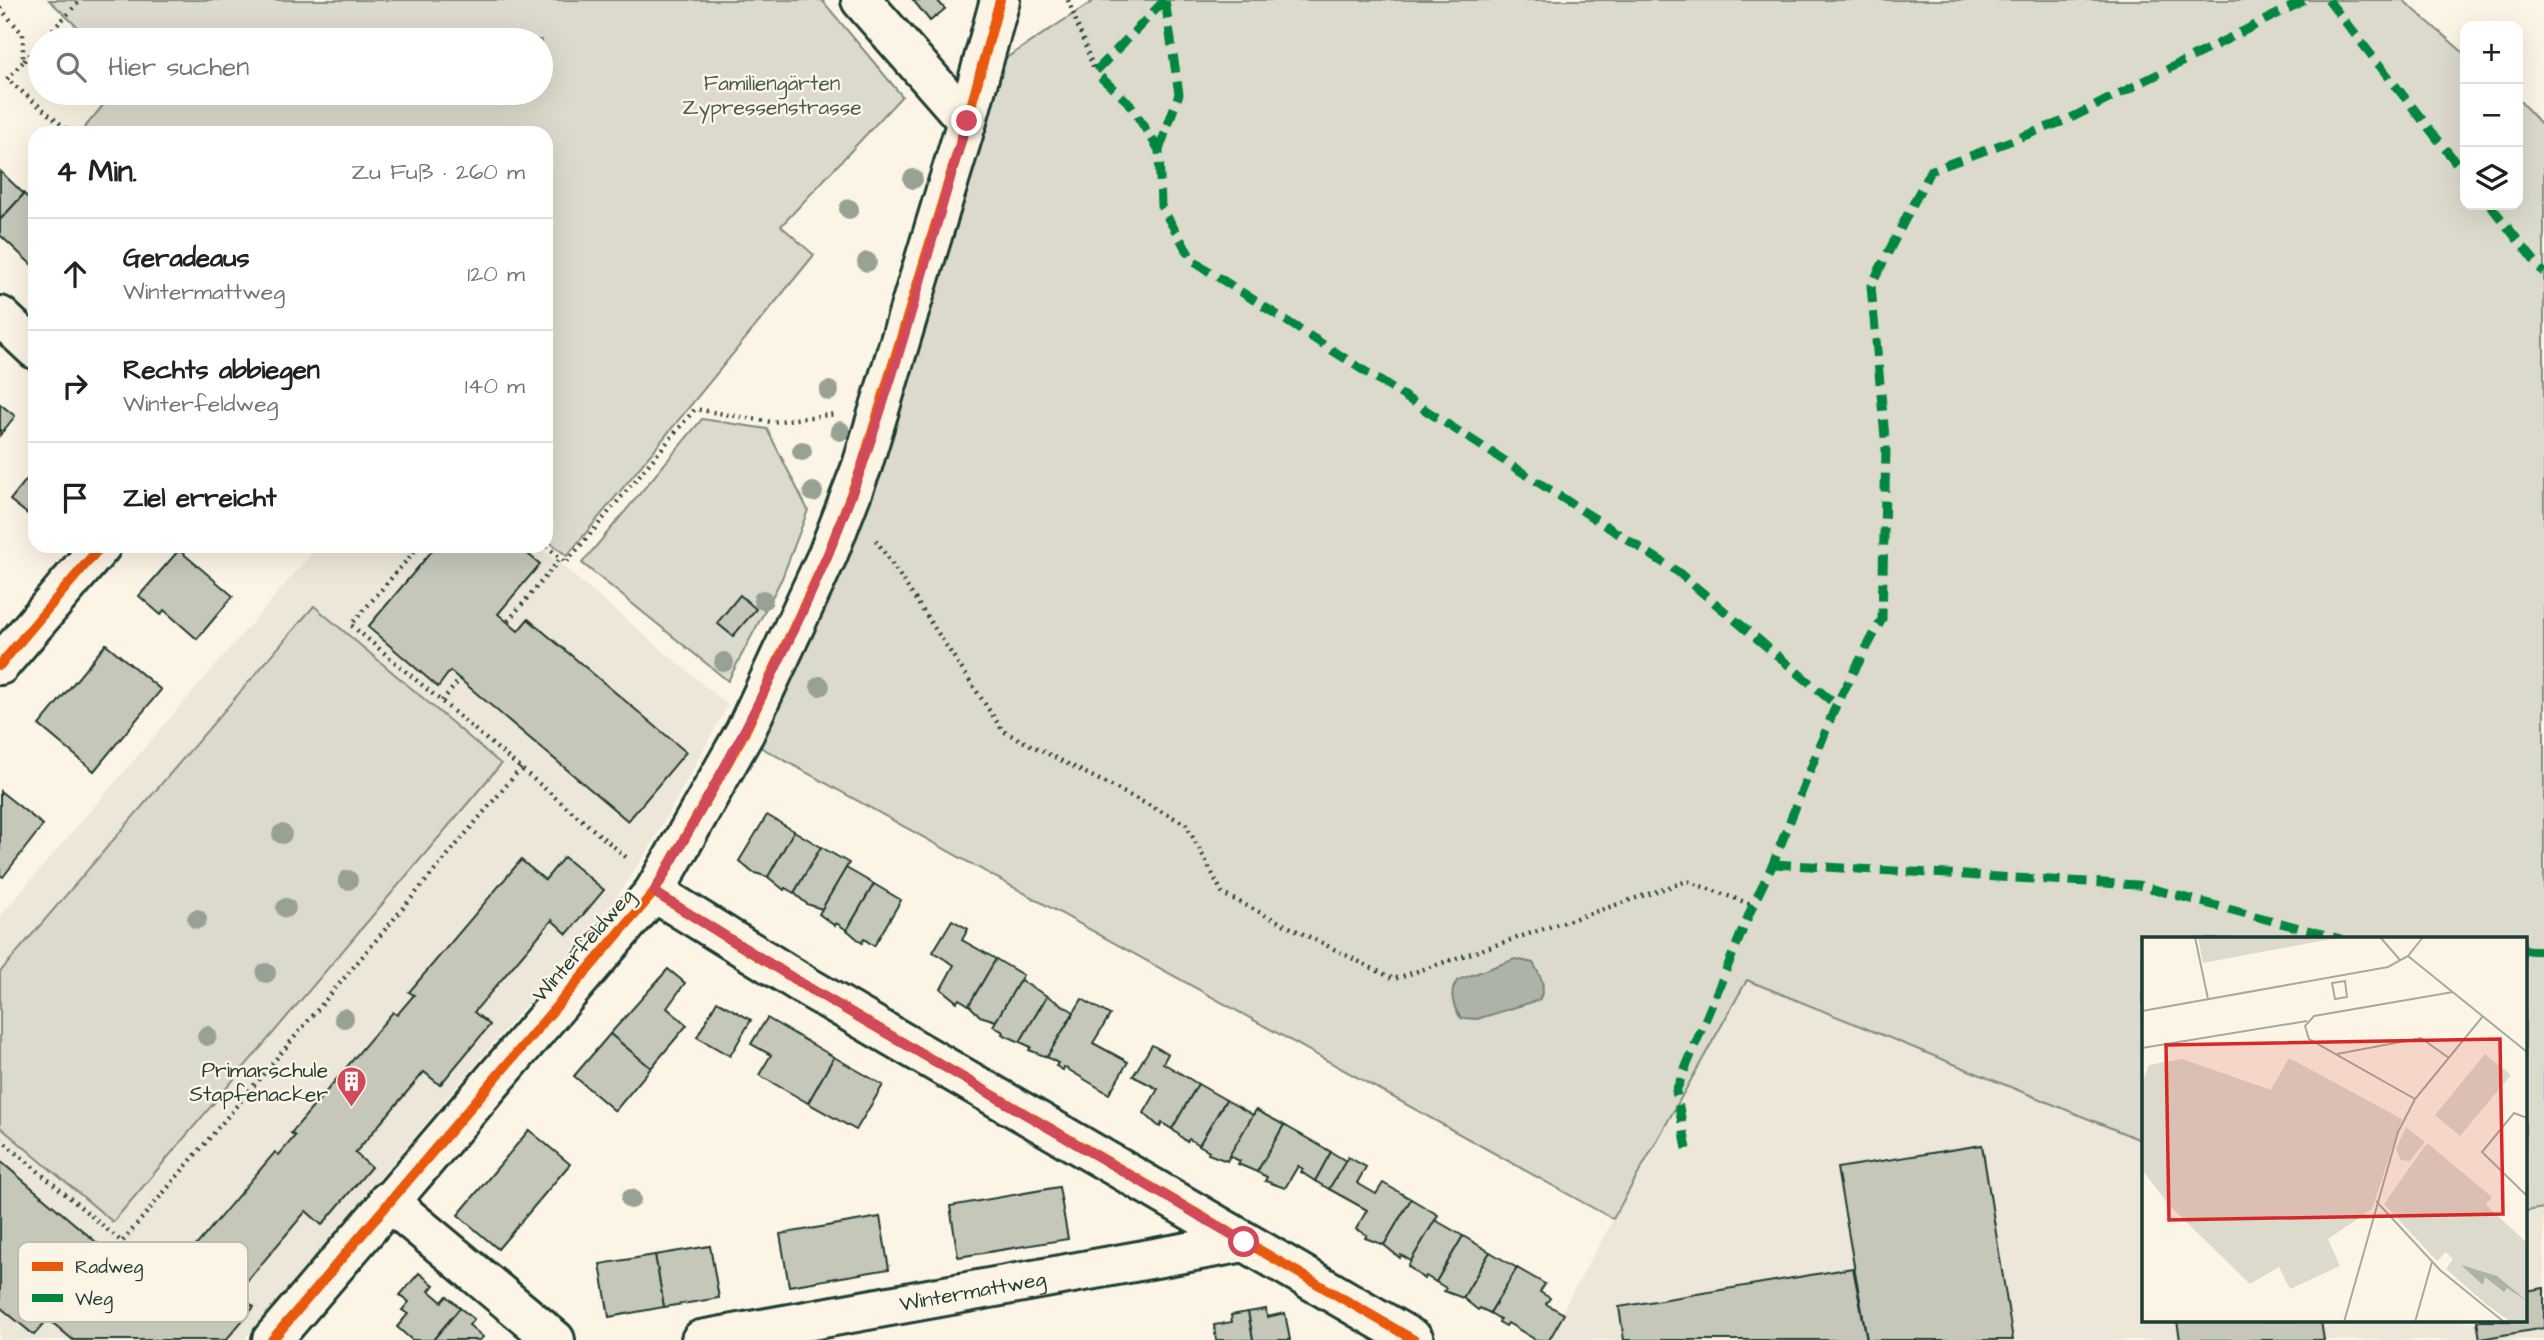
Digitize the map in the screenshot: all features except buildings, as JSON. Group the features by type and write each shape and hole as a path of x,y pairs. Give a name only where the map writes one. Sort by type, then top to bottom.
{"street":[{"path":"861,0 967,121"},
{"name":"Winterfeldweg","path":"272,1340 654,892 745,732 790,640 844,514 893,370 1000,0"},
{"path":"0,316 28,342"},
{"path":"0,665 95,553"},
{"path":"654,892 809,988 1414,1340"},
{"path":"388,1201 555,1340"},
{"name":"Wintermattweg","path":"701,1340 1244,1242"}],"path":[{"path":"55,28 81,0"},
{"path":"1068,0 1095,72"},
{"path":"0,8 23,34 23,62"},
{"path":"28,57 7,79 28,97"},
{"path":"38,105 63,126"},
{"path":"553,552 566,563 695,409 771,422 843,414"},
{"path":"844,514 872,534 1003,731 1186,824 1223,894 1394,979 1687,881 1752,905"},
{"path":"413,553 351,625 631,862"},
{"path":"508,621 561,558"},
{"path":"442,701 460,679"},
{"path":"0,1139 121,1242 521,768"}],"shaded area":[{"path":"312,553 546,553 728,705 649,849 615,899 243,1340 0,1340 0,916"},
{"path":"1515,959 1533,963 1543,986 1539,1000 1477,1019 1461,1018 1453,999 1453,989 1458,980"},
{"path":"1747,980 2142,1141 2142,1322 2526,1322 2526,1211 2544,1208 2544,1340 1546,1340"}],"green space":[{"name":"Familiengärten Zypressenstrasse","path":"49,0 822,0 902,96 781,226 814,255 567,556 553,545 553,126 86,126 103,105 553,105 553,28 78,28"},
{"path":"1095,0 2403,0 2460,50 2460,210 2523,210 2523,104 2544,127 2544,1208 2526,1211 2526,937 2142,937 2142,1141 1747,980 1613,1219 755,744 890,441 926,328 1000,62"},
{"path":"702,419 767,429 808,510 782,578 728,681 582,563"},
{"path":"314,606 501,764 113,1222 0,1127 0,972"}],"marked path":[{"path":"1165,0 1095,72 1129,103 1159,150 1161,206 1193,261 1678,572 1836,705"},
{"path":"1159,150 1179,94 1165,0"},
{"path":"1687,1149 1676,1091 1753,905 1773,864 1836,705 1882,619 1886,448 1871,286 1930,171 2069,119 2305,0"},
{"path":"2328,0 2460,168"},
{"path":"2494,210 2544,273"},
{"path":"1773,864 2138,885 2333,937"},
{"path":"2526,950 2544,951"}],"cycle path":[{"path":"272,1340 654,892 745,732 828,554 862,466 967,121 1000,0"},
{"path":"0,665 95,553"},
{"path":"654,892 809,988 1414,1340"}],"place":[{"name":"Primarschule Stapfenacker","path":"351,1109"}],"route":[{"path":"967,121 893,370 862,466 828,554 745,732 654,892 809,988 1244,1242"}]}
